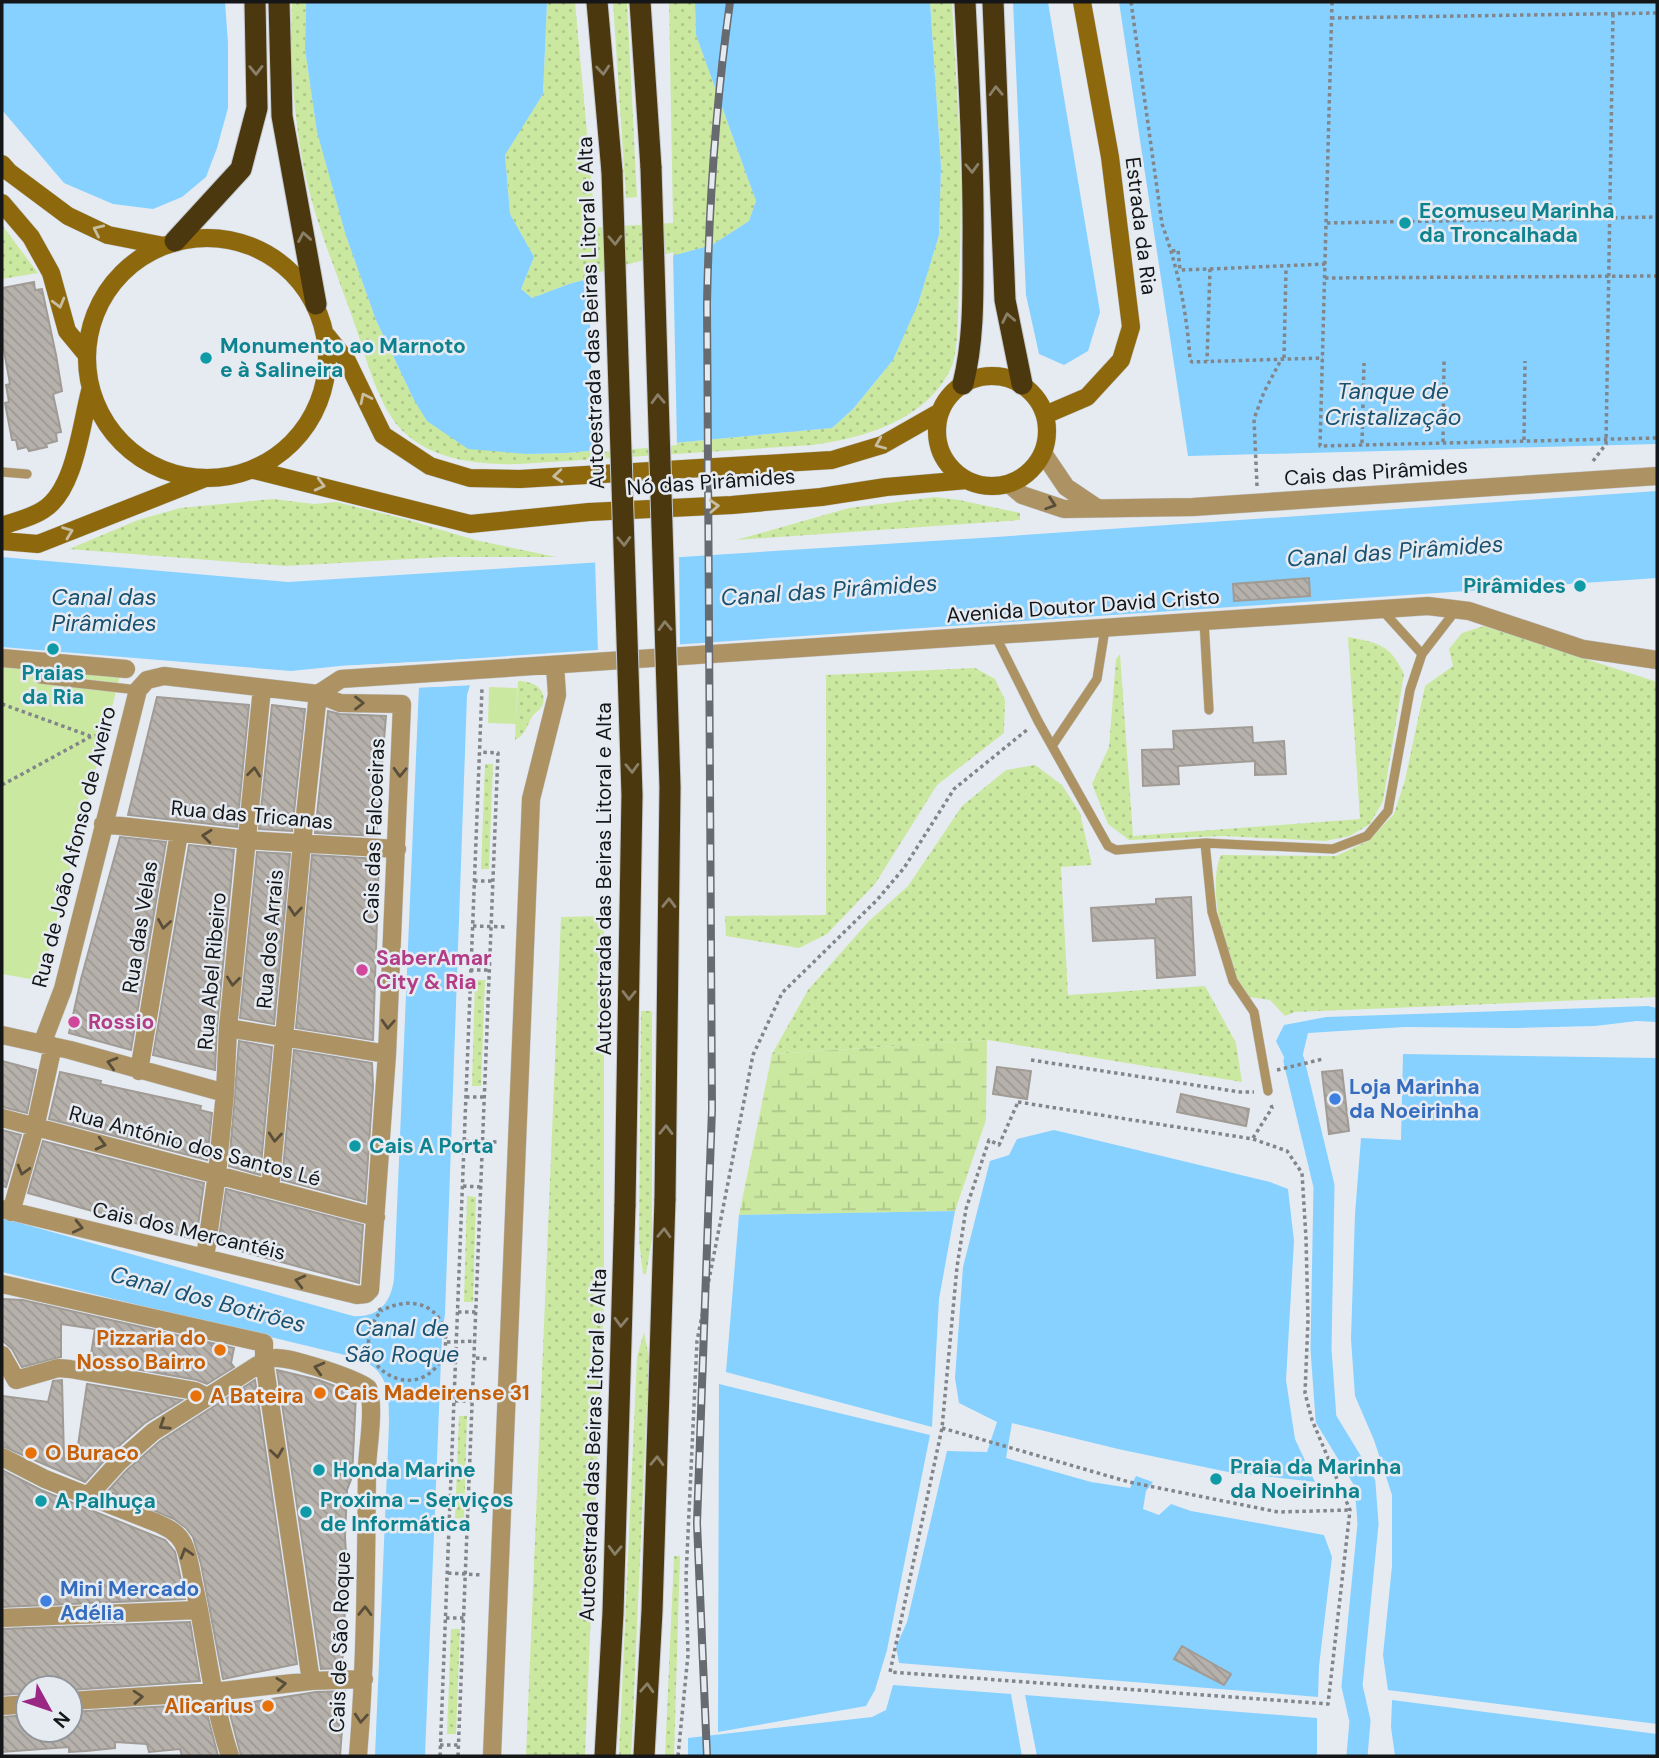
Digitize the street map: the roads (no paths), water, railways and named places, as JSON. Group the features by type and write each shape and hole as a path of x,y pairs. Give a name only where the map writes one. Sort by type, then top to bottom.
{"highway":[{"path":"169,244 241,169 257,108 255,2"},
{"path":"279,2 282,116 316,304"},
{"name":"Autoestrada das Beiras Litoral e Alta","path":"597,2 612,172 632,795 625,1205 613,1614 605,1756"},
{"path":"963,384 968,363 973,305 973,224 965,2"},
{"path":"993,2 1005,300 1022,384"},
{"path":"642,7 651,168 670,787 665,1199 652,1611 643,1756"}],"main road":[{"name":"Estrada da Ria","path":"1045,415 1087,397 1121,360 1131,327 1110,157 1082,2"},
{"path":"2,164 68,216 108,235 169,244"},
{"path":"2,203 31,237 51,273 67,331 86,354"},
{"path":"216,237 257,247 291,270 316,304 327,337 327,377 314,416 288,448 254,470 229,477 203,479 165,472 132,453 106,426 90,391 86,354 94,316 112,283 140,257 169,244 216,237"},
{"name":"Nó das Pirâmides","path":"327,337 347,361 383,435 430,466 470,478 520,479 832,460 883,445 940,412 949,396 963,384"},
{"path":"963,384 981,376 1000,376 1022,384 1034,393 1045,415 1048,429 1043,453 1025,476 1009,484"},
{"path":"2,529 45,509 63,489 73,465 90,391"},
{"path":"940,412 937,429 939,447 946,463 958,476 967,480"},
{"name":"Nó das Pirâmides","path":"254,470 470,524 589,512 732,505 967,480 991,487 1009,484"},
{"path":"2,529 38,544 203,479"}],"street":[{"path":"1043,453 1066,487 1097,508"},
{"name":"Cais das Pirâmides","path":"1009,484 1022,495 1064,509 1193,507 1657,476"},
{"name":"Avenida Doutor David Cristo","path":"318,694 341,679 1428,606 1469,611 1583,649 1657,660"},
{"path":"2,658 126,670"},
{"path":"492,1756 531,799 557,695 555,665"},
{"name":"Rua de João Afonso de Aveiro","path":"6,1210 35,1128 47,1045 138,690 147,680 164,676 262,688"},
{"path":"262,688 318,694"},
{"name":"Rua Abel Ribeiro","path":"205,1258 217,1174 228,1028 262,688"},
{"name":"Cais das Falcoeiras","path":"318,694 340,703 402,704 387,1054 372,1285 366,1294"},
{"name":"Rua dos Arrais","path":"270,1189 318,694"},
{"name":"Rua das Tricanas","path":"103,824 247,840 397,849"},
{"name":"Rua das Velas","path":"139,1071 179,833"},
{"path":"228,1028 387,1054"},
{"path":"2,1035 225,1093"},
{"name":"Rua António dos Santos Lé","path":"2,1118 376,1217"},
{"name":"Cais dos Mercantéis","path":"6,1210 357,1295 366,1294"},
{"path":"2,1284 264,1343 264,1361 311,1681"},
{"path":"2,1356 16,1380 58,1368 70,1368 195,1391 206,1397"},
{"name":"Cais de São Roque","path":"264,1361 276,1358 341,1374 361,1382 370,1394 364,1679 358,1756"},
{"path":"88,1496 119,1462 153,1432 264,1361"},
{"path":"2,1457 45,1479 172,1530 181,1540 186,1551 213,1692 230,1756"},
{"path":"2,1618 199,1610"},
{"path":"84,1701 213,1692 311,1681 364,1679"}],"lane":[{"path":"2,472 27,474"},
{"path":"1381,609 1422,654"},
{"path":"995,635 1038,721 1108,846 1116,850 1205,843 1334,849 1367,836 1388,811 1410,690 1422,654 1456,610"},
{"path":"1204,621 1209,710"},
{"path":"1052,746 1097,679 1105,629"},
{"path":"40,679 138,690"},
{"path":"1205,843 1212,912 1233,981 1254,1012 1268,1091"}],"water":[{"path":"2,2 225,2 228,108 206,177 182,197 153,209 113,204 64,183 2,110"},
{"path":"306,2 547,2 543,94 505,155 510,214 534,257 521,289 532,298 569,284 712,245 749,221 756,201 696,35 695,2 930,2 941,167 939,235 918,304 893,360 853,409 832,428 567,453 527,454 468,449 427,421 414,400 376,320 346,236 317,132 305,49"},
{"path":"1013,2 1048,2 1100,312 1088,351 1064,365 1039,354 1026,295"},
{"name":"Ecomuseu Marinha da Troncalhada","path":"1119,2 1657,2 1657,444 1188,456"},
{"name":"Canal das Pirâmides","path":"1657,491 1657,578 435,661 435,687 470,685 467,695 445,1314 425,1756 375,1756 389,1424 387,1391 374,1367 353,1357 2,1272 2,1218 353,1316 377,1311 387,1301 394,1279 420,662 291,671 2,647 2,557 288,582"},
{"path":"1648,1006 1657,1008 1657,1022 1515,1028 1405,1027 1308,1033 1302,1058 1287,1063 1276,1041 1284,1025 1326,1017"},
{"path":"1403,1054 1657,1058 1657,1724 1388,1690 1383,1655 1392,1566 1392,1495 1374,1440 1355,1396 1351,1339 1355,1214 1361,1138 1401,1140"},
{"path":"1054,1130 1270,1182 1288,1189 1294,1241 1286,1380 1295,1439 1315,1482 1228,1472 1012,1423 1006,1458 1091,1482 1130,1488 1136,1476 1153,1482 1146,1491 1143,1509 1159,1515 1171,1504 1191,1511 1324,1535 1332,1557 1318,1697 899,1663 896,1647 907,1622 947,1451 987,1452 997,1422 959,1403 955,1378 963,1267 990,1161 1009,1155 1017,1139"},
{"path":"955,1211 939,1299 932,1427 726,1372 739,1215"},
{"path":"719,1384 930,1435 887,1650 875,1690 866,1706 718,1732"},
{"path":"893,1685 1011,1694 1022,1756 688,1756 688,1738 872,1717 886,1710"},
{"path":"1025,1695 1317,1718 1317,1756 1037,1756"},
{"path":"1392,1700 1657,1734 1657,1756 1395,1756 1391,1727"}],"waterway":[{"path":"1294,1061 1324,1186 1321,1349 1326,1419 1365,1483 1368,1524 1352,1686 1360,1721 1357,1756"}],"railway":[{"path":"707,1756 697,1523 712,1109 707,304 714,152 730,2"}],"place":[{"name":"Ecomuseu Marinha da Troncalhada","path":"1405,223"},
{"name":"Monumento ao Marnoto e à Salineira","path":"206,358"},
{"name":"Pirâmides","path":"1580,586"},
{"name":"Praias da Ria","path":"53,649"},
{"name":"SaberAmar City & Ria","path":"362,970"},
{"name":"Rossio","path":"74,1022"},
{"name":"Loja Marinha da Noeirinha","path":"1335,1099"},
{"name":"Cais A Porta","path":"355,1146"},
{"name":"Pizzaria do Nosso Bairro","path":"220,1350"},
{"name":"Cais Madeirense 31","path":"320,1393"},
{"name":"A Bateira","path":"196,1396"},
{"name":"O Buraco","path":"31,1453"},
{"name":"Honda Marine","path":"319,1470"},
{"name":"Praia da Marinha da Noeirinha","path":"1216,1479"},
{"name":"A Palhuça","path":"41,1501"},
{"name":"Proxima - Serviços de Informática","path":"306,1512"},
{"name":"Mini Mercado Adélia","path":"46,1601"},
{"name":"Alicarius","path":"268,1706"}],"water label":[{"name":"Tanque de Cristalização","path":"1393,404"},
{"name":"Canal dos Botirões","path":"208,1299"},
{"name":"Canal de São Roque","path":"402,1341"}]}
